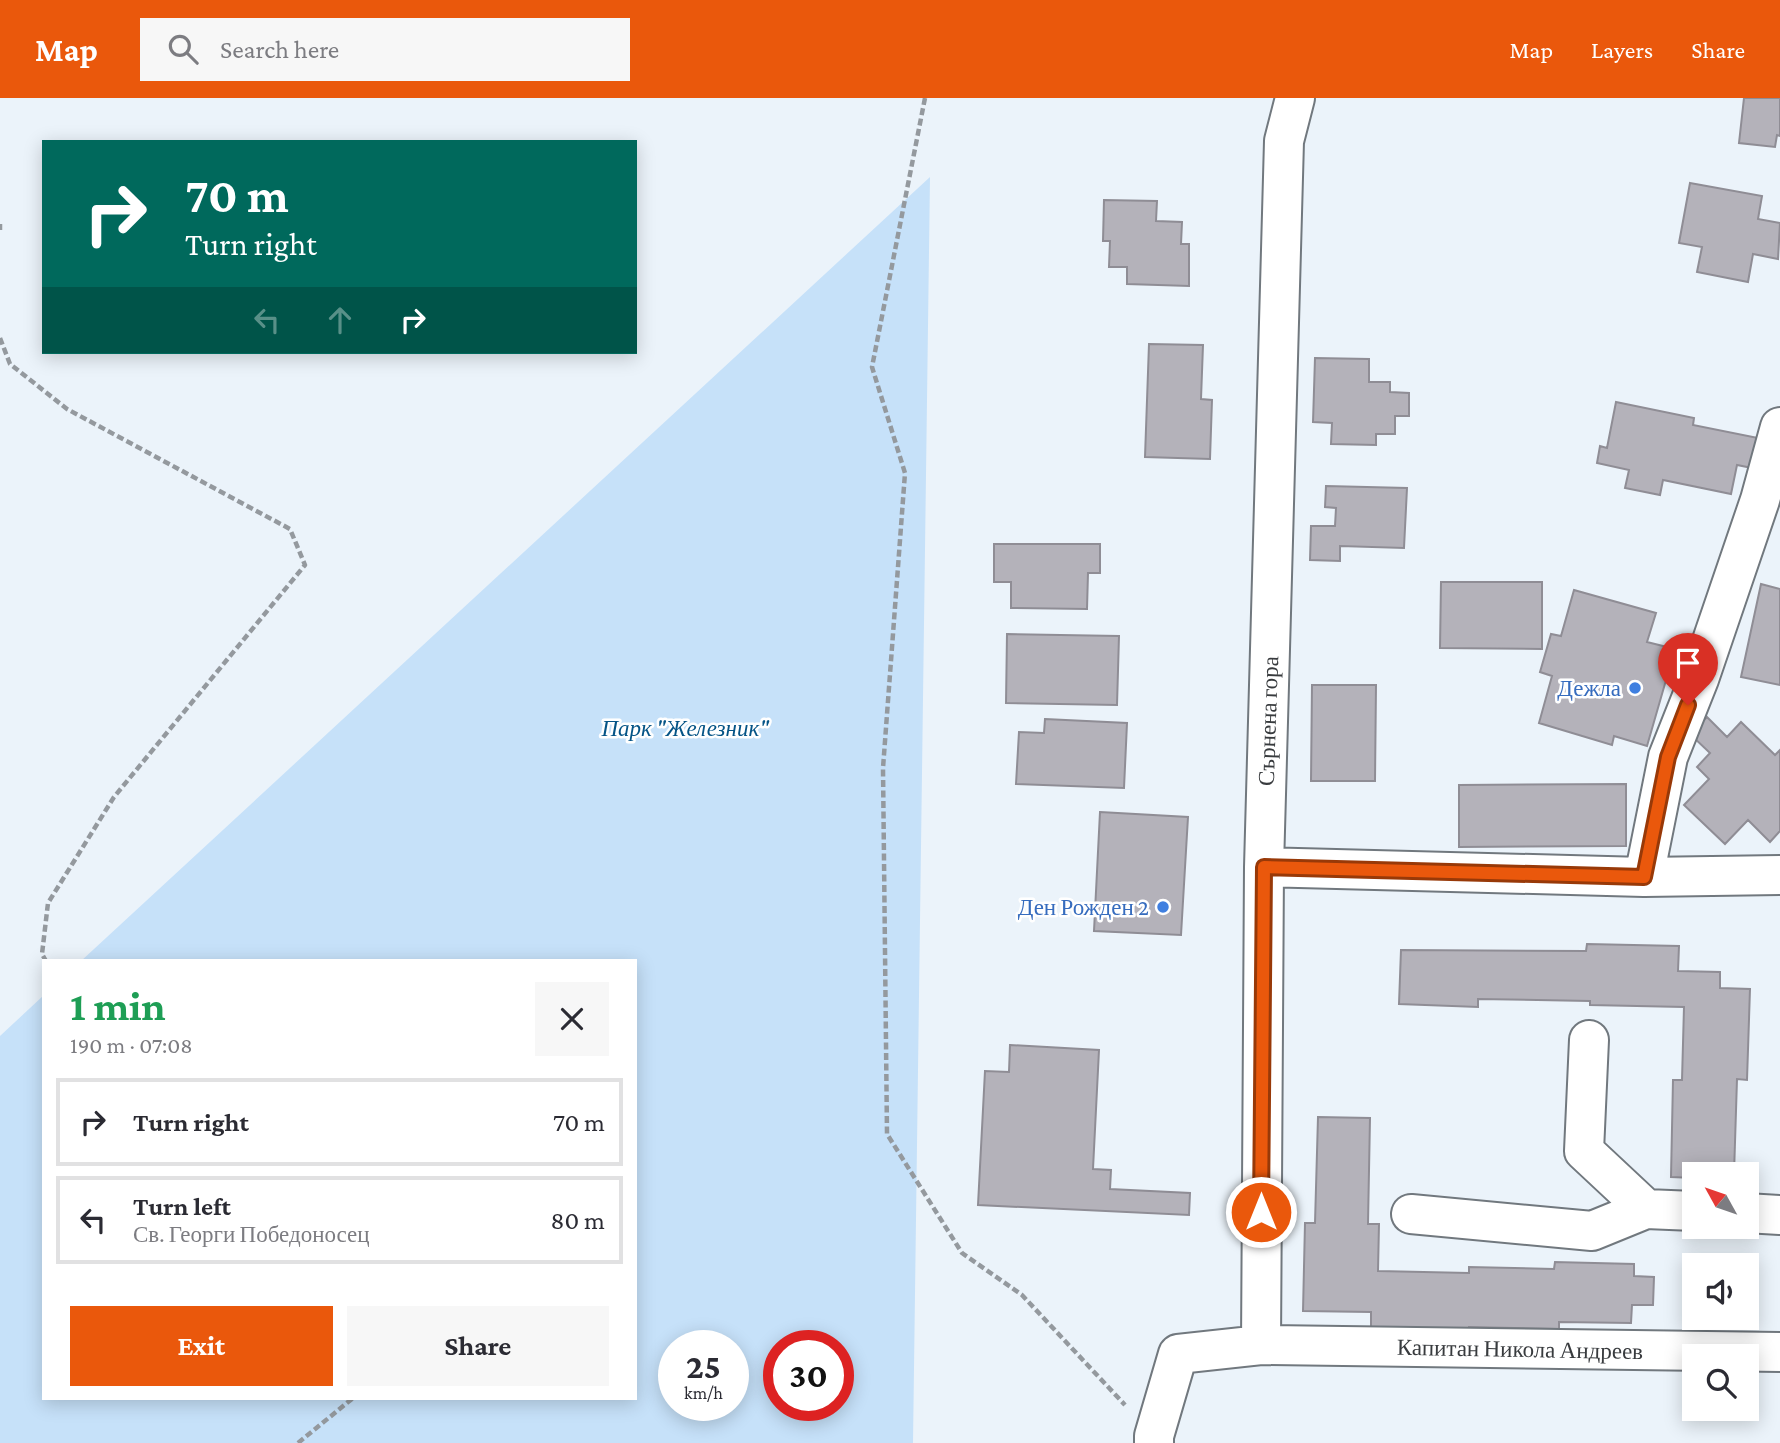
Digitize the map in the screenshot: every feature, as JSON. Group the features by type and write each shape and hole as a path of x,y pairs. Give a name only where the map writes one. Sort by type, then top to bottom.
{"street":[{"name":"Сърнена гора","path":"1261,1345 1264,867 1284,141 1294,98"},
{"path":"1644,877 1668,757 1699,679 1760,500 1780,427"},
{"path":"1264,867 1644,877 1780,875"},
{"path":"1589,1040 1584,1151 1646,1209"},
{"path":"1411,1214 1592,1231 1646,1209 1682,1210"},
{"path":"1759,1214 1780,1215"},
{"name":"Капитан Никола Андреев","path":"1154,1440 1178,1354 1261,1345 1780,1352"}],"path":[{"path":"925,98 872,367 905,473 883,768 887,1134 962,1253 1022,1295 1154,1440"},
{"path":"0,224 0,230"},
{"path":"0,338 10,364 67,410 290,529 305,565 114,797 48,903 42,954 45,959"},
{"path":"298,1443 350,1400"}],"green space":[{"name":"Парк \"Железник\"","path":"930,177 913,1443 0,1443 0,1036 42,997 42,1400 637,1400 637,959 83,959"}],"building":[{"path":"1744,98 1780,98 1780,136 1777,135 1775,147 1739,143"},
{"path":"1690,183 1762,196 1758,219 1780,223 1778,259 1753,254 1748,282 1697,272 1702,247 1679,243"},
{"path":"1104,200 1157,201 1156,221 1182,222 1181,244 1189,244 1189,286 1127,284 1127,267 1109,267 1110,241 1103,241"},
{"path":"1149,344 1203,345 1201,399 1212,400 1210,459 1145,457"},
{"path":"1315,358 1369,359 1369,382 1390,382 1390,392 1409,393 1409,416 1395,416 1395,434 1376,434 1376,445 1331,444 1332,423 1313,422"},
{"path":"1616,402 1694,418 1693,425 1763,439 1757,469 1737,465 1731,494 1663,480 1660,495 1625,488 1629,470 1597,463 1600,446 1607,448"},
{"path":"1326,486 1407,488 1404,548 1340,546 1340,561 1310,560 1311,526 1335,526 1336,508 1325,507"},
{"path":"994,544 1100,544 1100,573 1088,573 1087,609 1011,608 1011,582 994,582"},
{"path":"1441,582 1542,582 1542,649 1440,648"},
{"path":"1761,584 1780,589 1780,685 1741,677"},
{"path":"1574,590 1656,613 1647,642 1675,649 1647,746 1614,736 1612,745 1539,723 1552,676 1540,672 1551,634 1561,636"},
{"path":"1007,634 1119,636 1117,705 1006,703"},
{"path":"1312,685 1376,685 1375,781 1311,781"},
{"path":"1707,717 1727,737 1741,722 1775,755 1780,750 1780,831 1770,842 1748,820 1725,844 1684,805 1709,779 1697,767 1710,753 1690,734"},
{"path":"1045,719 1127,723 1124,788 1016,784 1019,732 1044,733"},
{"path":"1626,784 1626,846 1459,847 1459,785"},
{"path":"1100,812 1188,817 1181,935 1094,931"},
{"path":"1587,944 1679,946 1678,971 1720,972 1720,988 1750,989 1747,1080 1737,1079 1734,1162 1682,1162 1682,1177 1671,1177 1673,1080 1682,1080 1684,1007 1590,1005 1590,1001 1478,999 1478,1007 1399,1004 1401,950 1586,951"},
{"path":"1010,1045 1099,1050 1093,1169 1111,1170 1110,1189 1190,1193 1189,1215 978,1205 985,1071 1009,1072"},
{"path":"1318,1117 1370,1118 1368,1224 1379,1224 1378,1271 1469,1273 1469,1267 1554,1269 1555,1262 1634,1264 1634,1276 1654,1277 1653,1305 1632,1305 1631,1323 1559,1322 1559,1329 1469,1327 1469,1336 1371,1334 1371,1312 1303,1311 1305,1223 1315,1223"}],"place":[{"name":"Дежла","path":"1635,688"},
{"name":"Ден Рожден 2","path":"1163,907"}],"route":[{"path":"1261,1212 1264,867 1644,877 1668,757 1688,705"}]}
